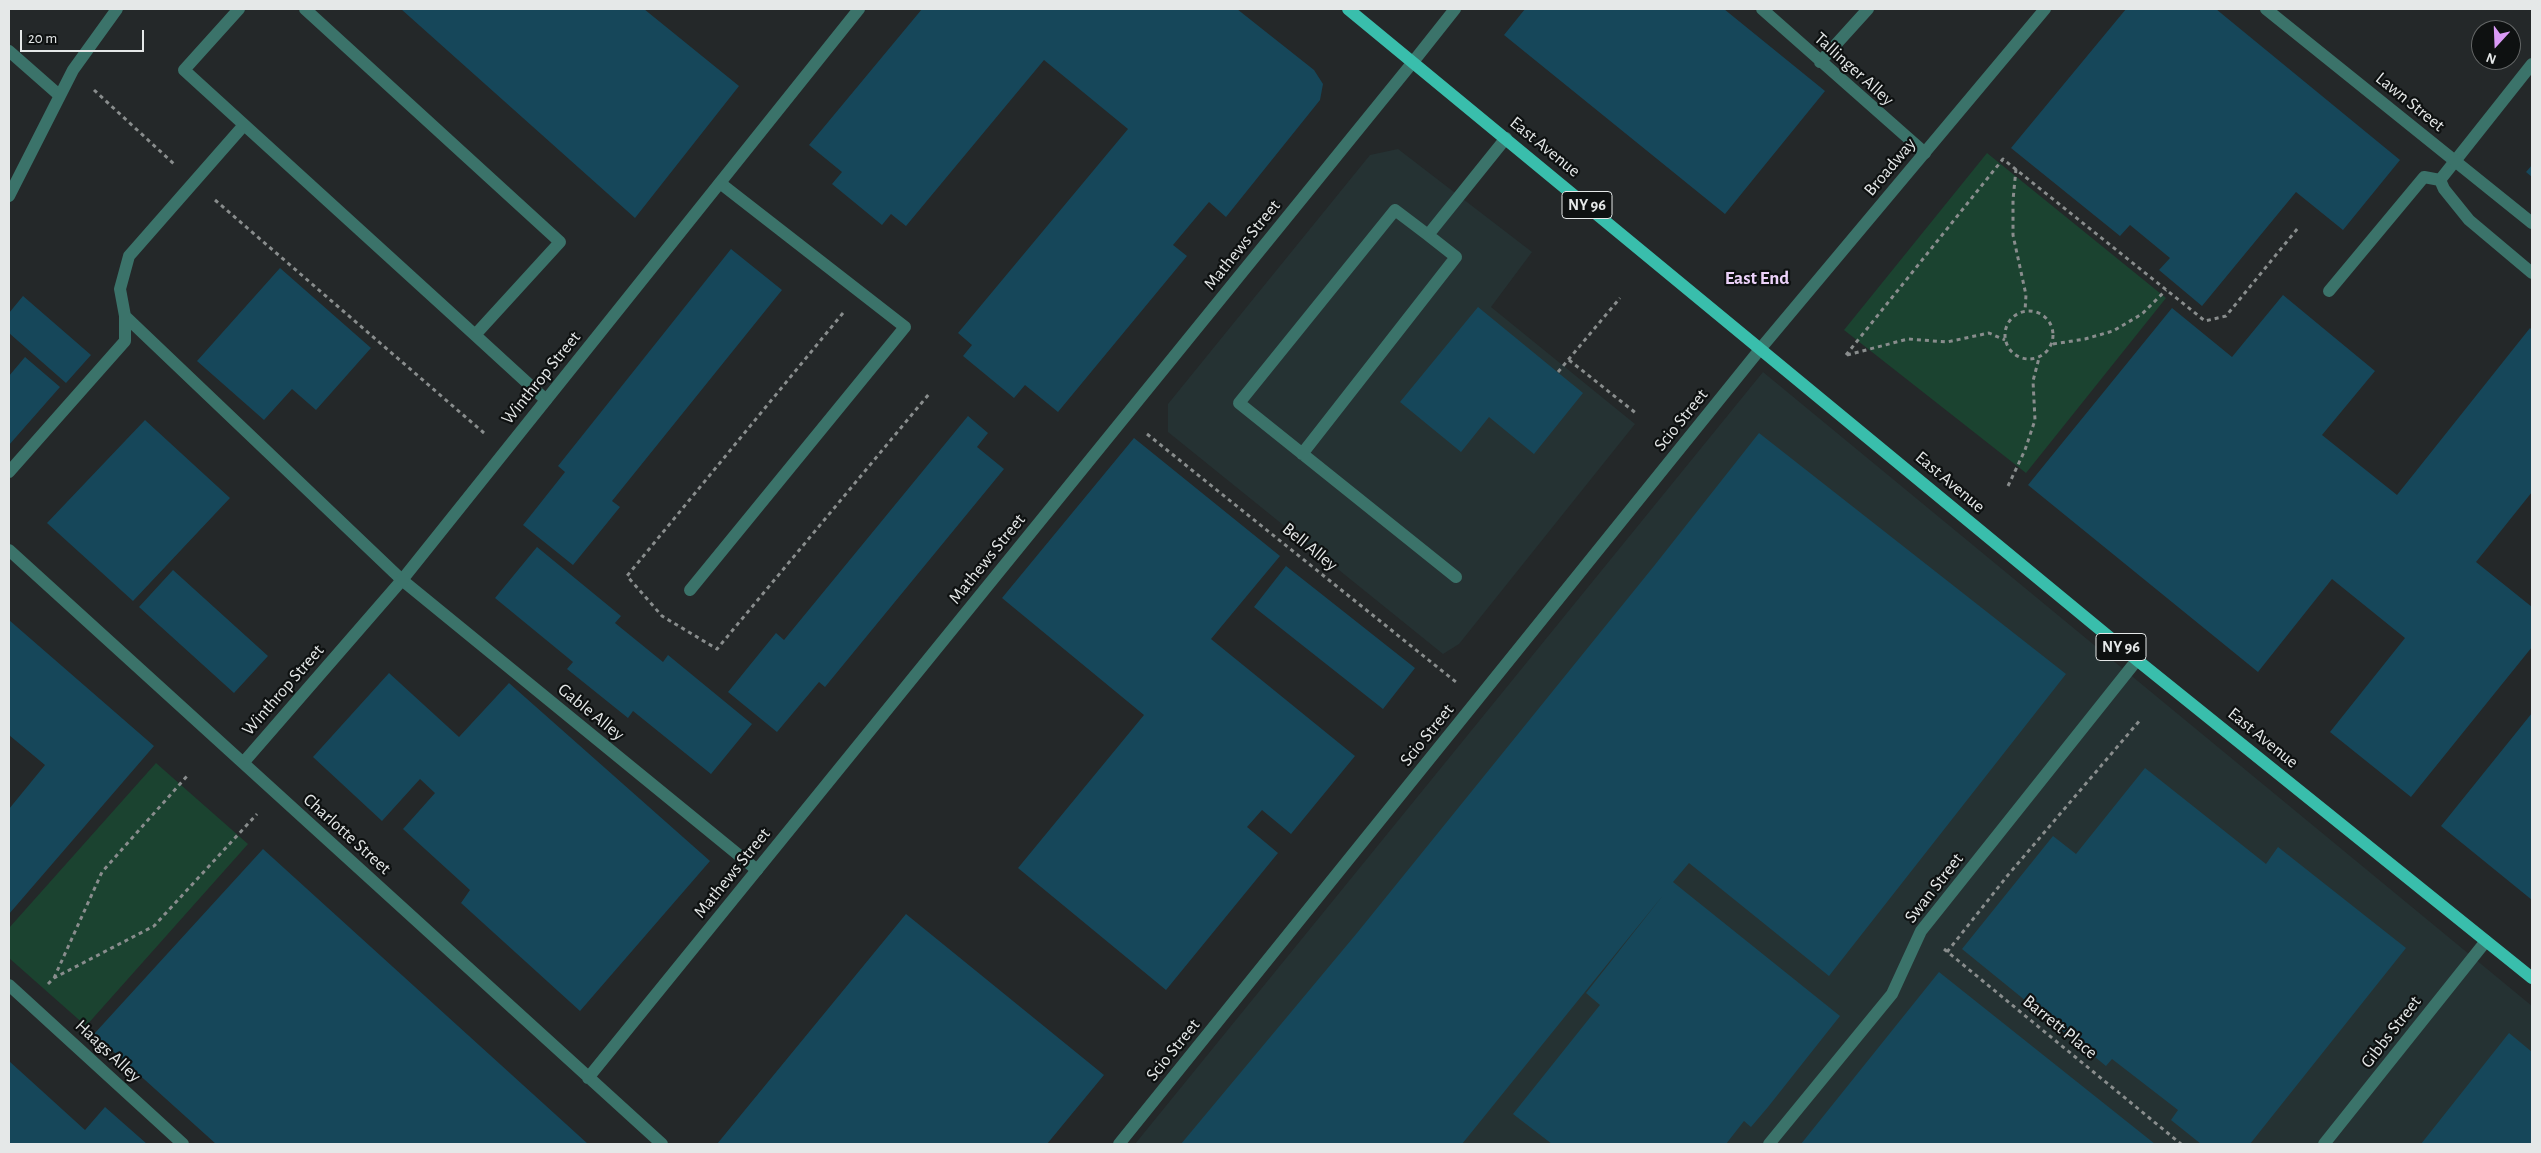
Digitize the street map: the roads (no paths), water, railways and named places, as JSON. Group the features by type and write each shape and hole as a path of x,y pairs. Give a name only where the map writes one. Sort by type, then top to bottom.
{"main road":[{"name":"East Avenue","path":"1348,9 2137,660 2532,978"}],"street":[{"path":"9,196 73,70 117,9"},
{"path":"239,9 184,70 546,400"},
{"path":"305,9 560,242 475,335"},
{"name":"Winthrop Street","path":"243,763 402,580 859,9"},
{"name":"Mathews Street","path":"588,1078 1455,9"},
{"name":"Tallinger Alley","path":"1762,9 1924,153"},
{"path":"1820,62 1868,9"},
{"name":"Broadway","path":"1761,348 2045,9"},
{"name":"Lawn Street","path":"2266,9 2532,223"},
{"path":"9,51 59,95"},
{"path":"2440,180 2532,64"},
{"path":"9,472 125,341 125,316 120,289 129,256 244,125"},
{"path":"1428,235 1506,138"},
{"path":"2329,291 2424,176 2440,180"},
{"path":"2440,180 2444,189 2469,220 2532,273"},
{"path":"690,590 905,327 720,183"},
{"path":"1302,454 1456,257 1395,210 1239,403 1302,454 1456,577"},
{"name":"Gable Alley","path":"125,316 402,580 757,870"},
{"name":"Scio Street","path":"1120,1144 1761,348"},
{"name":"Charlotte Street","path":"9,550 662,1144"},
{"name":"Swan Street","path":"1769,1144 1892,994 1922,931 2137,660"},
{"name":"Gibbs Street","path":"2324,1144 2486,941"},
{"name":"Haags Alley","path":"9,984 183,1144"}],"district":[{"name":"East End","path":"1757,278"}]}
